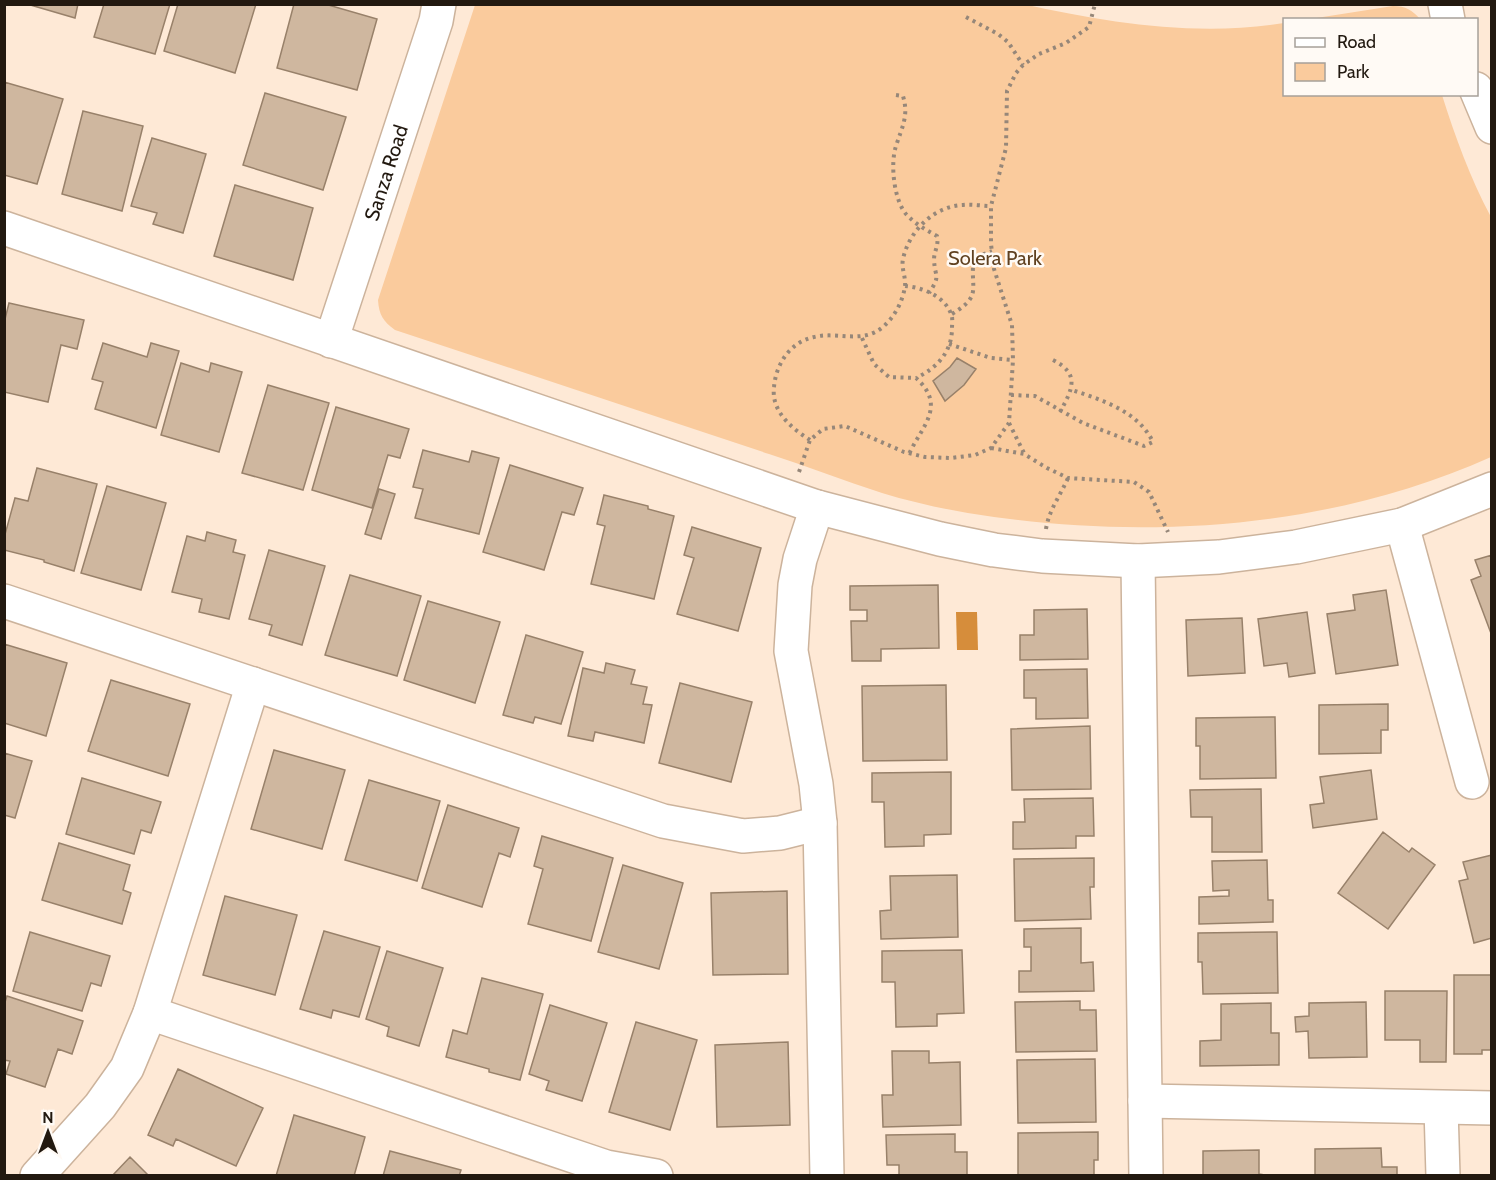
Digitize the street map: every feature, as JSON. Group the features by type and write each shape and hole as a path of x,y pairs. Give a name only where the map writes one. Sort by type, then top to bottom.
{"street":[{"name":"Sanza Road","path":"330,341 436,21 439,4"},
{"path":"4,228 804,503 940,539 994,550 1042,556 1138,561 1218,557 1296,547 1402,525 1491,489"},
{"path":"804,503 791,651 816,784 820,823 827,1176"},
{"path":"1402,525 1472,782"},
{"path":"1138,561 1146,1176"},
{"path":"4,601 663,821 743,836 780,833 820,823"},
{"path":"37,1176 100,1106 127,1068 150,1013 253,684"},
{"path":"150,1013 606,1167 656,1176"},
{"path":"1145,1101 1491,1108"},
{"path":"1440,1108 1443,1176"}],"path":[{"path":"1024,454 1009,423 1013,360 1012,325 994,269 992,251 991,206 1006,148 1008,91 1023,65 1039,54 1066,43 1089,27 1095,4"},
{"path":"966,17 1008,42 1023,65"},
{"path":"897,95 903,96 907,109 895,149 893,168 896,192 904,212 919,226 937,236 938,246 934,263 938,273 937,282 929,293"},
{"path":"810,440 785,420 776,404 773,389 782,359 795,345 814,337 862,338 883,327 897,310 905,286 903,261 911,237 919,226 941,211 962,205 991,206"},
{"path":"952,314 967,305 973,295 974,258 992,251"},
{"path":"862,338 874,364 889,377 916,378 931,371 946,353 952,334 952,314 940,299 918,287 905,286"},
{"path":"949,345 991,358 1013,360"},
{"path":"1053,360 1066,368 1071,378 1072,390 1060,412"},
{"path":"909,454 917,436 928,422 931,408 926,386 916,378"},
{"path":"1011,395 1035,396 1083,423 1144,446 1153,442 1149,433 1115,405 1072,390"},
{"path":"804,503 810,440 823,429 845,426 909,454 951,458 975,455 991,448 1009,423"},
{"path":"991,448 1024,454 1068,478 1134,482 1149,492 1168,533 1170,559"},
{"path":"1042,556 1048,518 1068,478"}],"green space":[{"name":"Solera Park","path":"1023,4 1087,17 1153,26 1218,29 1283,23 1283,96 1442,96 1476,187 1491,217 1491,457 1432,480 1372,499 1247,522 1120,527 1056,524 994,517 896,497 395,330 381,314 378,300 475,5"},
{"path":"1393,6 1408,9 1419,18 1316,18"}],"shaded area":[{"path":"956,612 977,612 978,650 957,650"}],"building":[{"path":"27,4 78,4 75,18"},
{"path":"104,4 170,4 155,54 94,37"},
{"path":"178,4 256,4 235,73 164,51"},
{"path":"294,4 325,4 377,19 357,90 277,68"},
{"path":"4,82 63,99 37,184 4,175"},
{"path":"265,93 346,117 323,190 243,165"},
{"path":"83,111 143,126 122,211 62,194"},
{"path":"152,138 206,154 183,233 153,224 157,213 131,206"},
{"path":"235,185 313,208 293,280 214,256"},
{"path":"9,303 84,320 77,349 61,345 48,402 4,392 4,323"},
{"path":"103,343 147,357 151,343 179,351 156,428 95,409 103,382 92,379"},
{"path":"957,358 976,369 964,385 945,401 933,381"},
{"path":"181,363 209,372 211,363 242,372 219,452 161,435"},
{"path":"268,385 329,403 303,490 242,473"},
{"path":"336,407 409,429 400,458 388,455 372,508 312,490"},
{"path":"423,450 469,462 472,451 499,458 479,534 415,518 423,489 413,487"},
{"path":"510,465 583,488 574,515 562,512 544,570 483,552"},
{"path":"37,468 97,484 74,571 44,562 44,560 4,550 4,538 15,498 28,501"},
{"path":"107,486 166,503 141,590 81,573"},
{"path":"379,489 395,494 381,539 365,534"},
{"path":"604,495 648,506 648,509 674,516 654,599 591,584 605,526 597,524"},
{"path":"692,527 761,548 738,631 677,614 694,558 684,555"},
{"path":"207,532 236,540 233,552 245,555 229,619 199,612 202,599 172,592 187,536 205,541"},
{"path":"269,550 325,566 302,645 269,635 272,625 249,619"},
{"path":"1492,555 1492,636 1471,580 1481,576 1475,560"},
{"path":"350,575 421,596 397,676 325,655"},
{"path":"938,585 939,648 881,649 881,661 852,661 851,621 867,621 867,610 850,610 850,586"},
{"path":"1386,590 1398,665 1336,674 1327,614 1355,610 1353,595"},
{"path":"428,601 500,622 475,703 404,680"},
{"path":"1087,609 1088,659 1020,660 1020,635 1034,635 1034,610"},
{"path":"1307,612 1315,673 1289,677 1287,663 1264,666 1258,619"},
{"path":"1242,618 1245,673 1188,676 1186,620"},
{"path":"526,635 583,652 561,724 535,717 533,723 503,715"},
{"path":"4,644 67,663 46,736 4,723"},
{"path":"606,663 635,670 631,684 647,687 643,704 652,705 644,743 595,732 593,741 568,736 583,668 604,673"},
{"path":"1087,669 1088,718 1036,719 1036,698 1024,698 1024,670"},
{"path":"111,680 190,704 168,776 88,751"},
{"path":"680,683 752,702 731,782 659,763"},
{"path":"946,685 947,760 863,761 862,686"},
{"path":"1388,704 1388,730 1381,730 1381,753 1319,754 1319,705"},
{"path":"1275,717 1276,778 1200,779 1200,746 1196,746 1196,718"},
{"path":"1090,726 1091,789 1012,790 1011,729"},
{"path":"274,750 345,770 322,849 251,829"},
{"path":"4,753 32,761 15,818 4,815"},
{"path":"1371,770 1377,819 1313,828 1310,805 1324,803 1320,777"},
{"path":"951,772 951,834 924,835 924,846 885,847 884,802 872,802 872,773"},
{"path":"82,778 161,802 151,833 141,830 134,854 66,834"},
{"path":"369,780 440,801 417,881 345,860"},
{"path":"1261,789 1262,852 1212,852 1212,817 1191,817 1190,790"},
{"path":"1093,798 1094,836 1076,836 1076,848 1013,849 1013,822 1025,822 1024,799"},
{"path":"448,805 519,828 510,857 499,853 482,907 422,888"},
{"path":"1383,832 1409,852 1412,848 1435,865 1388,929 1338,893"},
{"path":"542,836 613,858 591,941 528,924 543,869 534,866"},
{"path":"59,843 130,865 123,890 131,893 122,924 42,900"},
{"path":"1492,855 1492,938 1474,943 1459,881 1468,879 1463,862"},
{"path":"1094,858 1094,887 1090,887 1091,919 1015,921 1014,859"},
{"path":"1267,860 1268,900 1273,900 1273,922 1199,924 1199,897 1229,896 1229,890 1213,891 1212,861"},
{"path":"623,865 683,883 659,969 598,952"},
{"path":"957,875 958,937 881,939 880,911 891,910 890,876"},
{"path":"787,891 788,974 713,975 711,893"},
{"path":"225,896 297,915 275,995 203,975"},
{"path":"1081,928 1081,963 1093,962 1094,991 1019,992 1019,971 1031,971 1031,947 1024,947 1024,929"},
{"path":"324,931 380,947 359,1017 333,1010 331,1018 300,1009"},
{"path":"30,932 110,956 101,986 91,983 82,1011 13,991"},
{"path":"1277,932 1278,993 1203,994 1202,962 1198,962 1198,933"},
{"path":"962,950 964,1013 937,1014 937,1026 896,1027 895,982 882,982 882,951"},
{"path":"387,951 443,968 419,1046 387,1036 389,1027 366,1019"},
{"path":"1454,975 1492,975 1492,1050 1482,1050 1482,1054 1454,1054"},
{"path":"482,978 543,994 520,1080 446,1057 453,1030 467,1034"},
{"path":"1385,991 1447,991 1446,1062 1420,1062 1420,1040 1385,1040"},
{"path":"7,996 83,1021 72,1054 58,1049 45,1087 6,1074 10,1061 4,1060 4,1005"},
{"path":"1080,1001 1080,1010 1096,1010 1097,1051 1016,1052 1015,1002"},
{"path":"1366,1002 1367,1057 1309,1058 1308,1031 1296,1032 1295,1017 1309,1016 1309,1003"},
{"path":"1271,1003 1271,1033 1279,1033 1279,1065 1200,1066 1200,1041 1221,1040 1221,1004"},
{"path":"550,1005 607,1023 582,1101 546,1090 549,1081 529,1074"},
{"path":"636,1022 697,1040 670,1130 609,1112"},
{"path":"788,1042 790,1125 717,1127 715,1045"},
{"path":"892,1051 929,1051 929,1063 960,1062 961,1125 883,1127 882,1095 893,1095"},
{"path":"1095,1059 1096,1122 1018,1123 1017,1060"},
{"path":"178,1069 263,1108 236,1166 176,1139 173,1146 148,1135"},
{"path":"294,1115 365,1137 354,1176 276,1176"},
{"path":"1098,1132 1098,1160 1094,1160 1094,1176 1018,1176 1018,1133"},
{"path":"955,1134 955,1152 967,1152 967,1176 899,1176 899,1165 887,1165 886,1135"},
{"path":"1381,1148 1382,1167 1397,1167 1397,1176 1315,1176 1315,1149"},
{"path":"1259,1150 1259,1174 1271,1176 1203,1176 1203,1151"},
{"path":"390,1151 461,1170 459,1176 383,1176"},
{"path":"130,1157 149,1176 112,1176"}]}
